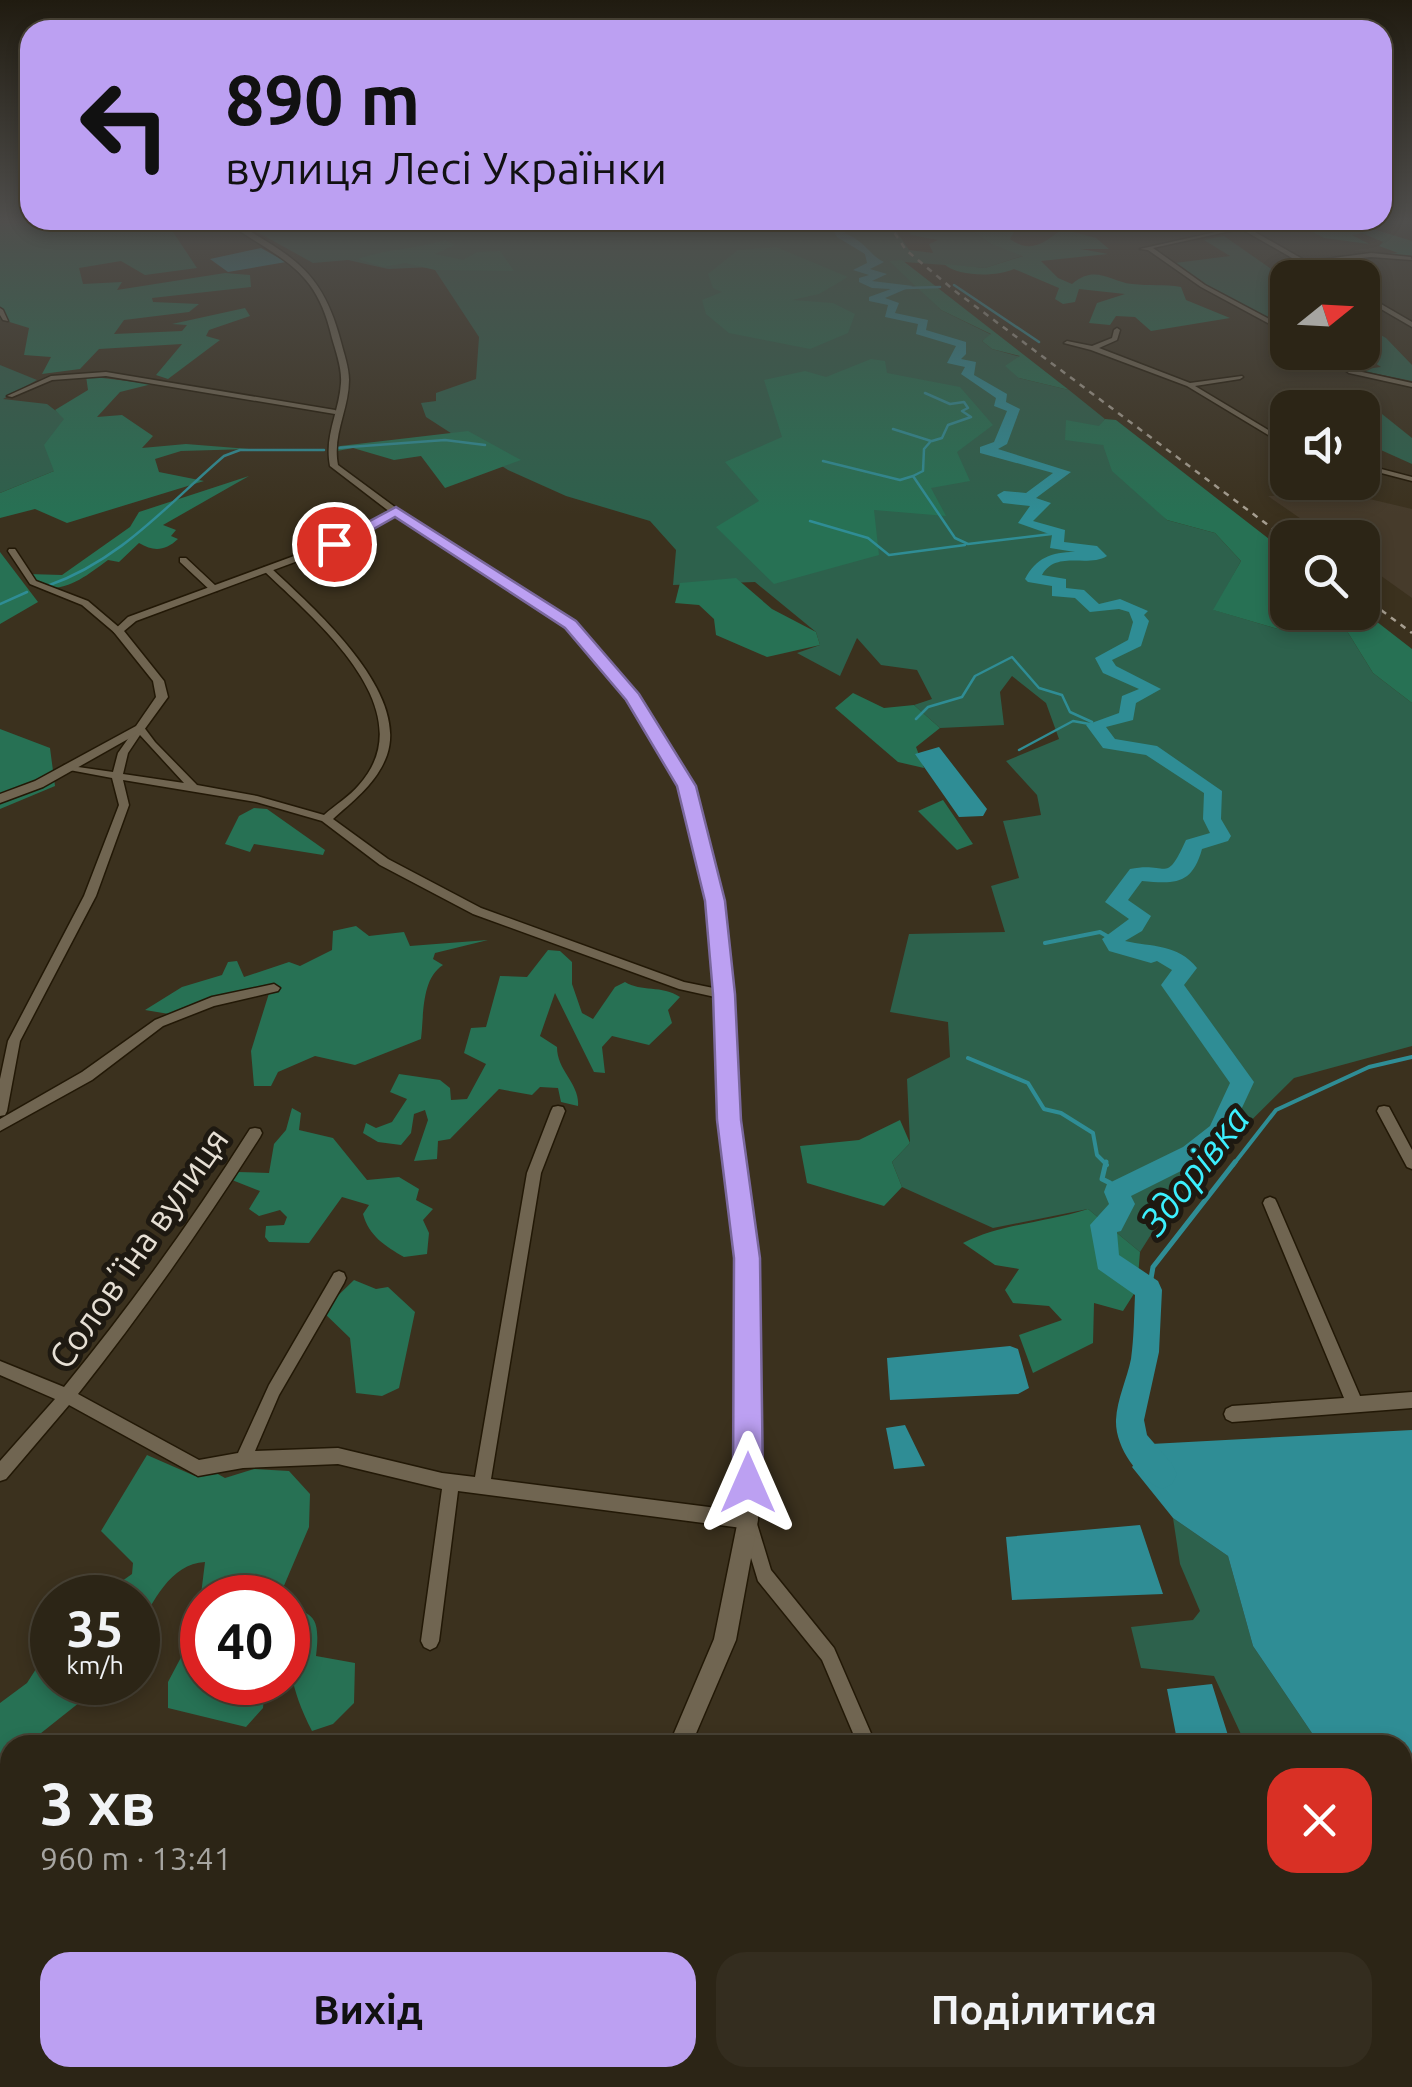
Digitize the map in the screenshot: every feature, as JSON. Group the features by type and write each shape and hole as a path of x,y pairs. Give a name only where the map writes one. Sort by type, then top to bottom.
{"street":[{"path":"334,320 346,382 335,412 330,453 334,466 396,512 570,625 633,698 687,786 715,901 724,994 729,1120 747,1258 748,1520 725,1640 684,1735"},
{"path":"1093,348 1115,339 1117,330"},
{"path":"1066,343 1093,348 1189,385 1270,434"},
{"path":"1348,370 1412,385"},
{"path":"10,396 51,378 106,374 335,412"},
{"path":"1189,385 1240,377"},
{"path":"1380,471 1412,479"},
{"path":"118,631 132,619 334,544 396,512"},
{"path":"0,1111 14,1041 90,896 124,805 117,776 123,753 162,698 158,681 118,631 82,602 39,590 28,581 12,551"},
{"path":"182,560 214,589"},
{"path":"267,570 357,657 378,688 385,747 359,797 326,819"},
{"path":"0,800 140,728"},
{"path":"140,728 152,749 175,764 194,788"},
{"path":"68,767 257,799 326,819 384,862 478,911 683,986 724,994"},
{"path":"0,1126 87,1076 158,1023 212,1002 274,988"},
{"path":"482,1482 534,1173 558,1111"},
{"path":"1384,1111 1412,1163"},
{"name":"Соловʼїна вулиця","path":"69,1398 182,1248 255,1133"},
{"path":"1270,1203 1356,1404"},
{"path":"242,1460 274,1390 339,1278"},
{"name":"Соловʼїна вулиця","path":"0,1368 69,1398 198,1468 242,1460 338,1456 450,1481 482,1482 748,1520"},
{"path":"0,1473 69,1398"},
{"path":"1232,1414 1412,1400"},
{"path":"430,1641 450,1481"},
{"path":"748,1520 764,1575 828,1654 863,1735"}],"shaded area":[{"path":"1274,500 1374,500 1412,509 1412,598 1380,575 1380,520 1303,520"}],"green space":[{"path":"4,320 124,320 114,334 182,331 187,325 172,324 188,320 237,320 209,330 206,336 220,340 168,379 156,375 182,344 99,349 80,369 42,374 51,357 24,355 29,328"},
{"path":"468,320 962,320 992,335 982,341 992,349 1021,357 1019,378 1069,390 1105,419 1100,426 1103,445 1167,520 1215,533 1241,561 1214,610 1270,627 1270,630 1347,631 1373,673 1412,703 1412,1046 1294,1078 1176,1195 1140,1252 1088,1209 993,1228 902,1187 892,1162 910,1143 907,1079 950,1057 948,1022 890,1012 909,934 1005,932 991,886 1019,878 1003,821 1041,815 1037,795 1006,761 1059,739 1046,703 1012,676 1000,692 1004,725 940,728 914,705 932,699 917,670 881,665 857,638 840,676 797,653 820,645 816,632 755,582 673,585 676,550 650,521 566,496 508,470 426,417 421,403 436,401 436,393 476,379 479,337"},
{"path":"714,320 853,320 848,333 810,349 729,333"},
{"path":"963,320 980,320 1069,390 1019,378 1005,366 1020,356 992,349 982,341 991,334"},
{"path":"1090,320 1113,320 1110,325"},
{"path":"1139,320 1215,320 1151,331"},
{"path":"1380,335 1412,365 1412,381 1358,370 1381,367"},
{"path":"871,359 885,361 887,373 960,387 993,425 957,452 970,481 931,488 946,516 874,510 879,555 774,584 716,527 759,501 725,462 782,437 764,380 805,371 826,377"},
{"path":"0,365 37,380 3,399 47,404 65,418 54,471 0,493"},
{"path":"86,376 152,384 120,392 97,417 122,415 153,436 142,448 186,444 249,449 181,451 155,459 159,472 204,481 67,523 35,509 0,518 0,493 54,471 44,445 64,419 55,410 88,390"},
{"path":"1380,412 1412,438 1412,464 1380,450"},
{"path":"1105,419 1116,420 1270,540 1270,627 1213,610 1241,561 1215,533 1167,520 1112,471 1103,445 1065,440 1066,420 1099,426"},
{"path":"468,431 521,460 445,488 421,456 394,460 353,448 337,451 340,446"},
{"path":"249,476 163,525 176,530 171,536 178,539 169,546 155,549 139,543 119,562 108,560 77,581 60,587 40,588 28,574 62,575 130,527 139,512"},
{"path":"0,552 38,602 0,624"},
{"path":"736,578 772,609 816,632 820,645 767,657 716,635 714,619 699,605 675,603 680,583"},
{"path":"1380,624 1412,649 1412,703 1373,673 1347,631 1312,630 1380,630"},
{"path":"853,693 884,708 914,705 940,728 916,747 924,768 898,762 835,708"},
{"path":"0,729 50,748 55,786 0,809"},
{"path":"943,800 973,844 957,850 918,811"},
{"path":"254,808 267,809 325,850 323,855 254,844 250,852 225,844 239,816"},
{"path":"356,926 369,936 404,932 410,946 488,940 435,953 433,959 443,965 427,988 421,1039 355,1065 315,1056 278,1072 271,1086 254,1086 251,1051 270,990 169,1014 145,1010 182,987 222,975 228,962 237,961 244,977 289,962 300,966 332,950 333,931"},
{"path":"548,950 560,951 572,962 572,984 582,1013 593,1019 615,987 625,982 680,997 668,1010 672,1023 649,1045 612,1036 602,1047 605,1073 594,1072 555,993 540,1036 557,1047 576,1091 578,1106 561,1102 558,1088 540,1087 532,1095 499,1089 450,1139 438,1141 437,1159 414,1161 428,1120 425,1110 414,1114 411,1133 401,1145 378,1142 363,1133 366,1123 376,1128 392,1122 407,1099 390,1092 399,1074 440,1080 450,1088 451,1100 467,1099 486,1064 464,1053 471,1028 486,1027 500,976 527,977"},
{"path":"292,1108 301,1113 299,1130 333,1138 367,1180 399,1177 419,1189 416,1200 433,1209 423,1220 429,1233 427,1254 404,1257 390,1249 366,1222 363,1214 369,1205 342,1197 309,1243 269,1242 265,1237 266,1226 284,1225 287,1217 280,1210 259,1216 249,1209 260,1191 232,1180 238,1172 269,1173 274,1144 286,1130"},
{"path":"900,1120 910,1143 892,1162 902,1187 884,1206 807,1183 800,1146 859,1140"},
{"path":"1088,1209 1140,1252 1137,1289 1123,1311 1094,1303 1093,1343 1033,1373 1019,1335 1062,1320 1049,1306 1013,1303 1005,1290 1019,1269 995,1265 963,1243 993,1231"},
{"path":"354,1280 376,1289 388,1287 415,1312 399,1388 382,1396 356,1393 350,1338 322,1311"},
{"path":"147,1455 195,1476 216,1473 225,1478 254,1469 289,1471 310,1494 309,1527 289,1575 203,1575 205,1562 182,1570 160,1592 160,1575 131,1575 133,1563 101,1531"},
{"path":"1173,1518 1228,1556 1253,1646 1313,1735 1241,1735 1214,1676 1141,1668 1131,1627 1193,1620 1200,1611 1180,1564"},
{"path":"310,1616 316,1627 316,1656 355,1663 354,1703 333,1724 312,1731 301,1705 310,1705"},
{"path":"180,1659 180,1705 263,1705 263,1708 246,1727 168,1708 168,1682"},
{"path":"30,1678 30,1705 76,1705 39,1735 0,1735 0,1703"}],"water":[{"path":"939,747 987,809 983,816 959,817 915,754"},
{"path":"1010,1346 1018,1349 1029,1388 1018,1394 890,1400 887,1358"},
{"path":"905,1425 925,1466 894,1469 886,1428"},
{"path":"1412,1430 1412,1735 1313,1735 1253,1646 1228,1556 1173,1518 1132,1467 1151,1444"},
{"path":"1140,1525 1163,1594 1012,1600 1006,1537"},
{"path":"1212,1684 1228,1735 1176,1735 1167,1689"}],"waterway":[{"path":"916,320 924,322 920,332 962,344 960,354 951,361 972,365 967,374 970,378 1003,397 998,403 1014,409 1000,444 985,450 1064,472 1029,497 1004,495 1008,500 1044,503 1033,510 1025,523 1060,533 1055,545 1092,549 1100,556 1060,556 1040,565 1033,579 1061,582 1057,593 1079,593 1096,609 1120,604 1140,611 1135,615 1141,621 1135,643 1103,658 1109,669 1153,689 1128,700 1127,716 1095,725 1109,744 1151,750 1213,791 1212,819 1221,836 1193,845 1187,866 1171,877 1137,874 1115,902 1141,916 1135,926 1112,939 1116,946 1151,955 1159,952 1186,968 1172,985 1242,1082 1219,1133 1192,1154 1116,1192 1122,1204 1112,1223 1103,1225 1107,1261 1149,1290 1145,1352 1130,1420 1136,1445 1162,1474"},
{"path":"1007,320 1039,342"},
{"path":"925,393 950,404 964,402 968,408 962,411 971,417 948,425 942,438 932,441"},
{"path":"893,429 931,441 924,449 923,471 913,476"},
{"path":"336,448 445,440 485,445"},
{"path":"47,586 120,547 224,456 240,450 324,450"},
{"path":"823,461 900,480 913,476"},
{"path":"913,476 955,538 968,544 1060,533"},
{"path":"810,521 868,538 889,555 965,545"},
{"path":"0,604 27,592"},
{"path":"916,719 928,707 962,697 975,676 1012,657 1039,688 1062,695 1070,712 1092,722"},
{"path":"1019,750 1073,721 1095,725"},
{"path":"1045,943 1100,932 1112,939"},
{"name":"Здорівка","path":"1233,1165 1276,1110 1369,1067 1412,1057"},
{"path":"968,1058 1028,1083 1044,1109 1061,1113 1093,1133 1097,1155 1106,1164"},
{"name":"Здорівка","path":"1149,1290 1153,1267 1235,1162"},
{"path":"1106,1164 1102,1179 1110,1183 1109,1191 1116,1192"}],"railway":[{"path":"994,320 1270,527"},
{"path":"1380,609 1412,633"}],"route":[{"path":"334,544 396,512 505,580 570,625 633,698 687,786 715,901 724,994 729,1120 747,1258 748,1483"}]}
